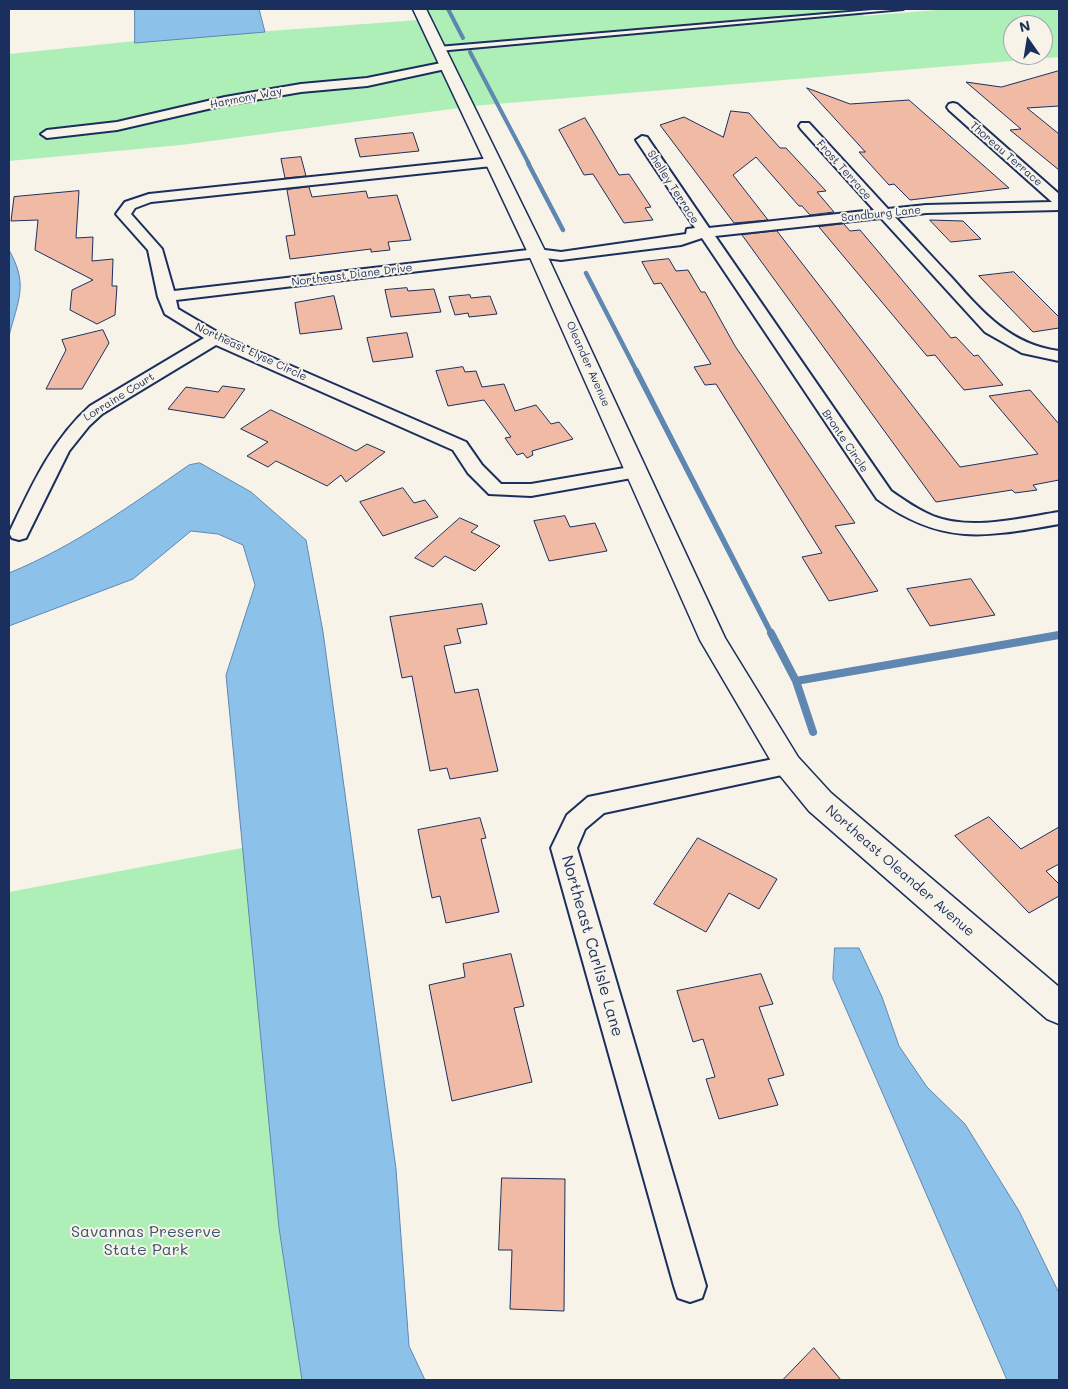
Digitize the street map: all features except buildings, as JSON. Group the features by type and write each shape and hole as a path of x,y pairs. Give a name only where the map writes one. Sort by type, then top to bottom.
{"street":[{"name":"Oleander Avenue","path":"419,9 537,253 713,640 759,718"},
{"name":"Harmony Way","path":"47,134 117,126 234,99 301,88 367,82 442,58"},
{"name":"Thoreau Terrace","path":"953,106 1059,200"},
{"name":"Frost Terrace","path":"805,126 883,214"},
{"name":"Shelley Terrace","path":"642,140 703,233"},
{"name":"Northeast Elyse Circle","path":"492,162 149,198 130,205 123,214 155,249 166,297 171,310 184,320 216,338 460,446 475,469 496,490 531,490 636,472"},
{"name":"Sandburg Lane","path":"537,253 561,256 681,241 703,233 960,206 1059,206"},
{"path":"883,214 992,330 1023,348 1059,356"},
{"name":"Bronte Circle","path":"703,233 884,496 903,511 918,518 957,529 981,530 1059,518"},
{"name":"Northeast Diane Drive","path":"166,297 537,253"},
{"name":"Lorraine Court","path":"19,533 57,455 81,421 96,410 216,338"},
{"name":"Northeast Oleander Avenue","path":"759,718 788,765 820,802 1059,1008"},
{"name":"Northeast Carlisle Lane","path":"690,1286 564,848 576,822 597,804 788,765"}],"lane":[{"path":"442,58 867,10 900,9"}],"green space":[{"path":"425,9 857,9 864,16 949,9 1059,9 1059,57 1053,58 1053,15 1003,15 1003,62 472,106"},
{"path":"418,20 439,65 116,123 40,131 39,137 117,129 227,104 302,91 370,85 441,70 459,108 181,145 9,161 9,54 135,41"},
{"name":"Savannas Preserve State Park","path":"258,845 340,1380 9,1380 9,892"}],"water":[{"path":"135,9 259,9 265,32 135,43"},
{"path":"9,250 19,273 20,293 9,336"},
{"path":"200,463 251,492 306,540 323,632 396,1169 409,1346 425,1380 302,1380 279,1228 226,675 255,585 243,545 218,534 191,531 133,579 9,626 9,573 80,538 189,465"},
{"path":"835,948 859,948 882,997 899,1046 927,1087 965,1124 1019,1211 1059,1293 1059,1380 1007,1380 833,979"}],"waterway":[{"path":"448,9 463,38"},
{"path":"470,52 529,164"},
{"path":"528,163 563,230"},
{"path":"586,273 637,372"},
{"path":"636,370 772,635"},
{"path":"771,633 796,681"},
{"path":"796,681 1059,635"},
{"path":"796,681 813,732"}]}
